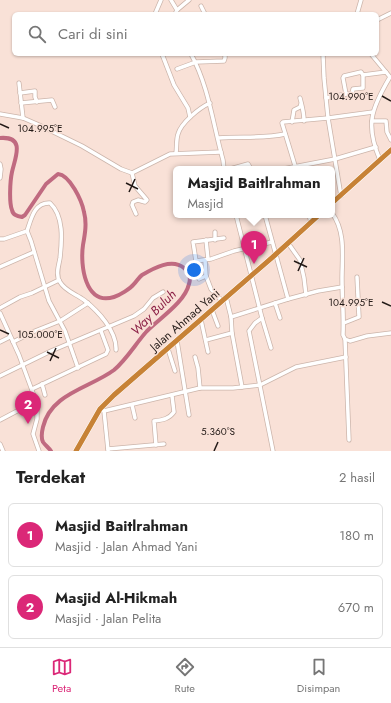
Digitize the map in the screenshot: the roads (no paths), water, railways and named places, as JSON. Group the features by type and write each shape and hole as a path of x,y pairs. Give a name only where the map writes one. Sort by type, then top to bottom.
{"highway":[{"path":"335,201 391,150"},
{"name":"Jalan Ahmad Yani","path":"76,451 102,410 122,387 276,255 316,218"}],"street":[{"path":"156,12 161,0"},
{"path":"171,0 176,12 189,0"},
{"path":"357,12 360,0"},
{"path":"201,6 204,12"},
{"path":"379,19 391,13"},
{"path":"163,56 176,88 188,108 190,117"},
{"path":"193,56 210,103 224,160 224,166"},
{"path":"177,69 196,62 224,60 226,56"},
{"path":"323,56 328,118 341,196"},
{"path":"373,56 390,77 381,92 373,112 372,131 380,160"},
{"path":"346,94 343,77 361,72 363,75 386,72"},
{"path":"326,98 352,94 353,89 363,88 363,75"},
{"path":"19,83 23,118"},
{"path":"20,92 35,91 37,102"},
{"path":"300,98 304,109 304,121"},
{"path":"21,103 52,100 55,107"},
{"path":"176,153 178,134 190,117 204,105 210,103"},
{"path":"292,122 294,110 300,107 301,104"},
{"path":"295,166 282,122 304,121 373,112"},
{"path":"0,114 23,118 82,146 121,169 132,173 166,155 176,153 221,152"},
{"path":"372,121 386,120 387,132 391,140"},
{"path":"218,138 270,137 285,134"},
{"path":"305,166 376,147"},
{"path":"0,164 0,178"},
{"path":"132,173 135,186 147,200 145,202 138,200 133,202 132,205 136,214"},
{"path":"78,368 65,331 50,306 27,231 38,206 50,203 54,206 61,225 58,270 59,280 67,289 88,303 98,312 108,327 116,344 116,350"},
{"path":"237,218 252,275 259,309 271,348"},
{"path":"266,218 288,299"},
{"path":"310,218 311,222"},
{"path":"334,218 342,241 342,288 349,440"},
{"path":"0,239 27,231"},
{"path":"215,232 215,240"},
{"path":"206,276 199,279 193,242 224,238"},
{"path":"206,240 206,276 211,289 224,299 231,317 232,333 242,387"},
{"path":"196,261 207,260 272,242"},
{"path":"288,243 300,260 306,295"},
{"path":"0,267 34,252"},
{"path":"344,323 359,317 357,277"},
{"path":"0,308 20,297 59,280"},
{"path":"231,317 318,291 342,288"},
{"path":"0,376 51,351 134,316 144,310 153,298 163,292"},
{"path":"13,342 60,321 88,303"},
{"path":"275,303 280,318"},
{"path":"212,310 218,326"},
{"path":"0,313 36,401 37,420 33,434 39,451"},
{"path":"262,318 255,323 249,331 273,451"},
{"path":"201,320 208,352"},
{"path":"32,389 99,358 108,352 100,331"},
{"path":"206,340 232,333"},
{"path":"345,339 350,341 367,336 391,333"},
{"path":"0,342 10,337"},
{"path":"177,341 189,415"},
{"path":"168,349 175,371"},
{"path":"195,357 198,368 200,388"},
{"path":"164,444 108,450 102,410 132,405 200,388 242,387 260,384 296,367 346,357"},
{"path":"42,384 45,395"},
{"path":"156,445 154,421 164,420 171,416 174,412 172,396"},
{"path":"0,420 36,401"},
{"path":"132,405 135,418"},
{"path":"0,444 3,451"}],"waterway":[{"name":"Way Buluh","path":"0,138 8,138 13,140 17,149 11,176 10,202 13,213 22,217 25,215 46,184 58,174 67,179 75,189 83,207 85,216 82,263 86,282 96,295 104,298 114,297 125,292 142,275 163,265 179,265 187,271 190,277 187,291 183,297 147,331 119,366 104,376 72,392 54,406 47,416 42,434 43,442 51,451"}],"place":[{"name":"Masjid Baitlrahman","path":"254,264"},
{"name":"Masjid Al-Hikmah","path":"28,424"}]}
